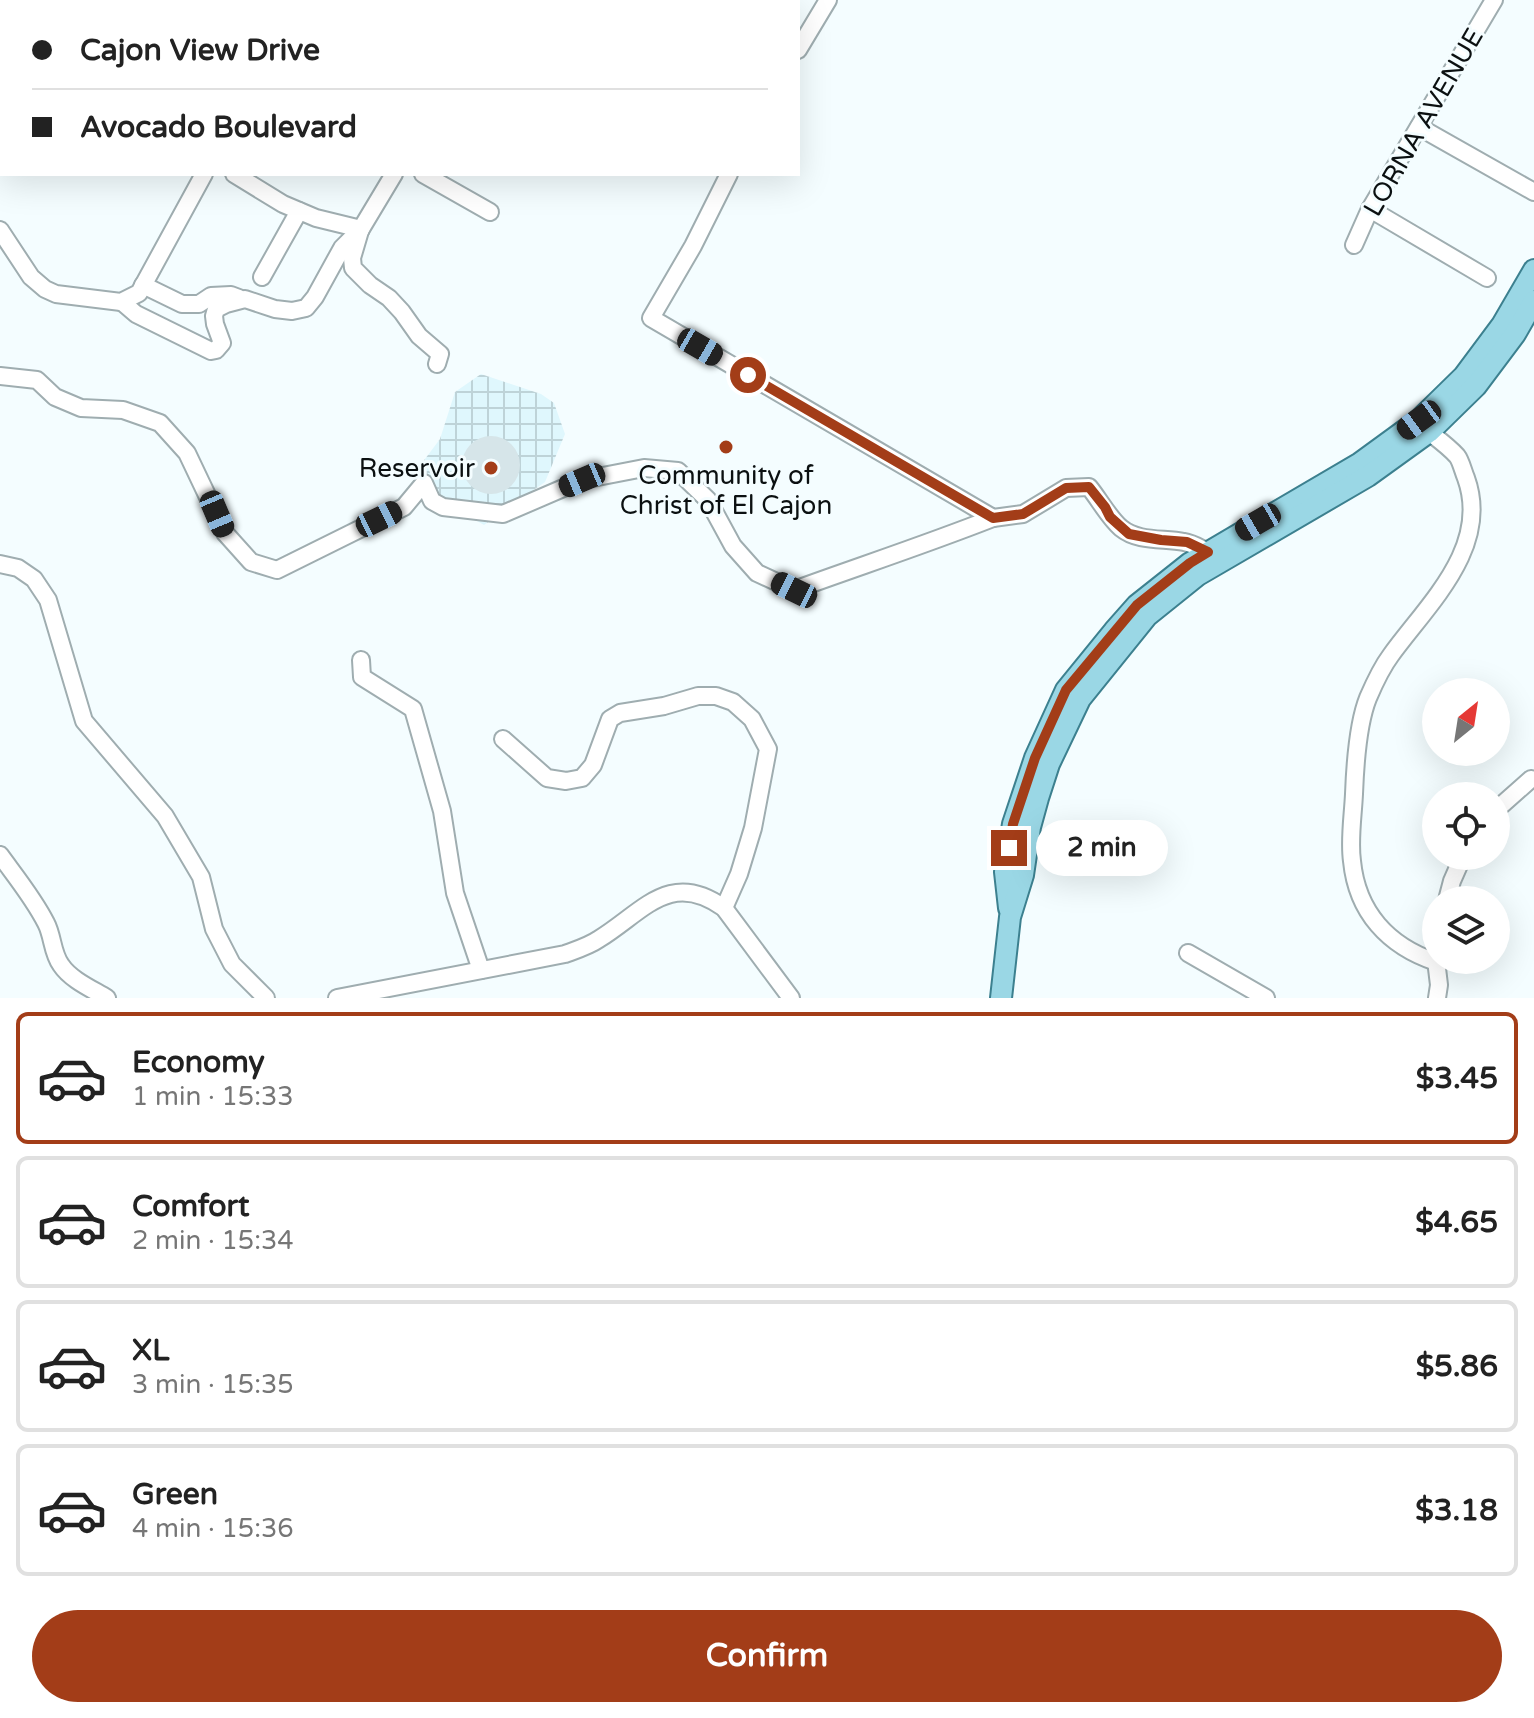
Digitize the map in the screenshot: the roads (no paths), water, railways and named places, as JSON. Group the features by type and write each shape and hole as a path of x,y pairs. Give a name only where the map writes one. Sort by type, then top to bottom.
{"main road":[{"path":"1010,917 1005,872 1013,824 1035,758 1066,690 1137,605 1190,563 1360,463 1419,420 1474,364 1502,325 1534,270"},
{"path":"1001,998 1010,917 1023,875 1030,827 1049,764 1080,699 1147,616 1198,575 1368,476 1429,432 1476,386 1515,334 1534,301"}],"street":[{"path":"800,47 828,0"},
{"name":"LORNA AVENUE","path":"1354,245 1370,209 1494,0"},
{"path":"1419,127 1534,192"},
{"path":"122,302 139,293 203,176"},
{"path":"237,176 299,211 361,229"},
{"path":"393,176 361,229 352,258 353,268 389,298 419,336 440,354 437,364"},
{"path":"427,176 490,212"},
{"path":"728,176 693,246 651,318 993,518"},
{"path":"1370,209 1487,278"},
{"path":"262,277 299,211"},
{"path":"143,285 182,304 199,304 211,296 231,295 284,310 306,308 342,248 361,229"},
{"path":"0,230 31,277 45,289 56,294 122,302 136,314 211,351 222,343 215,324 216,309 245,299"},
{"path":"0,376 37,380 55,397 81,408 123,410 160,423 187,453 225,533 251,562 277,570 404,507 424,483 432,501 443,507 503,514 582,480 644,468 678,471 708,500 733,546 757,573 794,590 993,518 1023,514 1066,488 1089,487 1110,517 1129,534 1187,542 1208,552"},
{"path":"1422,958 1386,935 1367,912 1359,895 1351,860 1355,776 1369,695 1389,658 1448,579 1467,542 1471,523 1471,492 1458,457 1429,432"},
{"path":"0,564 18,568 34,579 48,600 84,721 165,816 201,877 214,929 232,964 266,998"},
{"path":"361,660 362,677 413,709 442,811 455,893 481,970"},
{"path":"503,739 547,778 566,781 582,778 593,765 610,719 620,713 664,706 698,696 716,696 733,702 752,719 768,749 753,828 739,874 724,908"},
{"path":"1510,798 1531,779"},
{"path":"0,855 45,920 61,966 107,998"},
{"path":"337,998 565,954 597,941 668,893 697,893 724,908 791,998"},
{"path":"1188,953 1266,998"},
{"path":"1437,998 1438,974"}],"place":[{"name":"Community of Christ of El Cajon","path":"726,447"},
{"name":"Reservoir","path":"491,468"}]}
